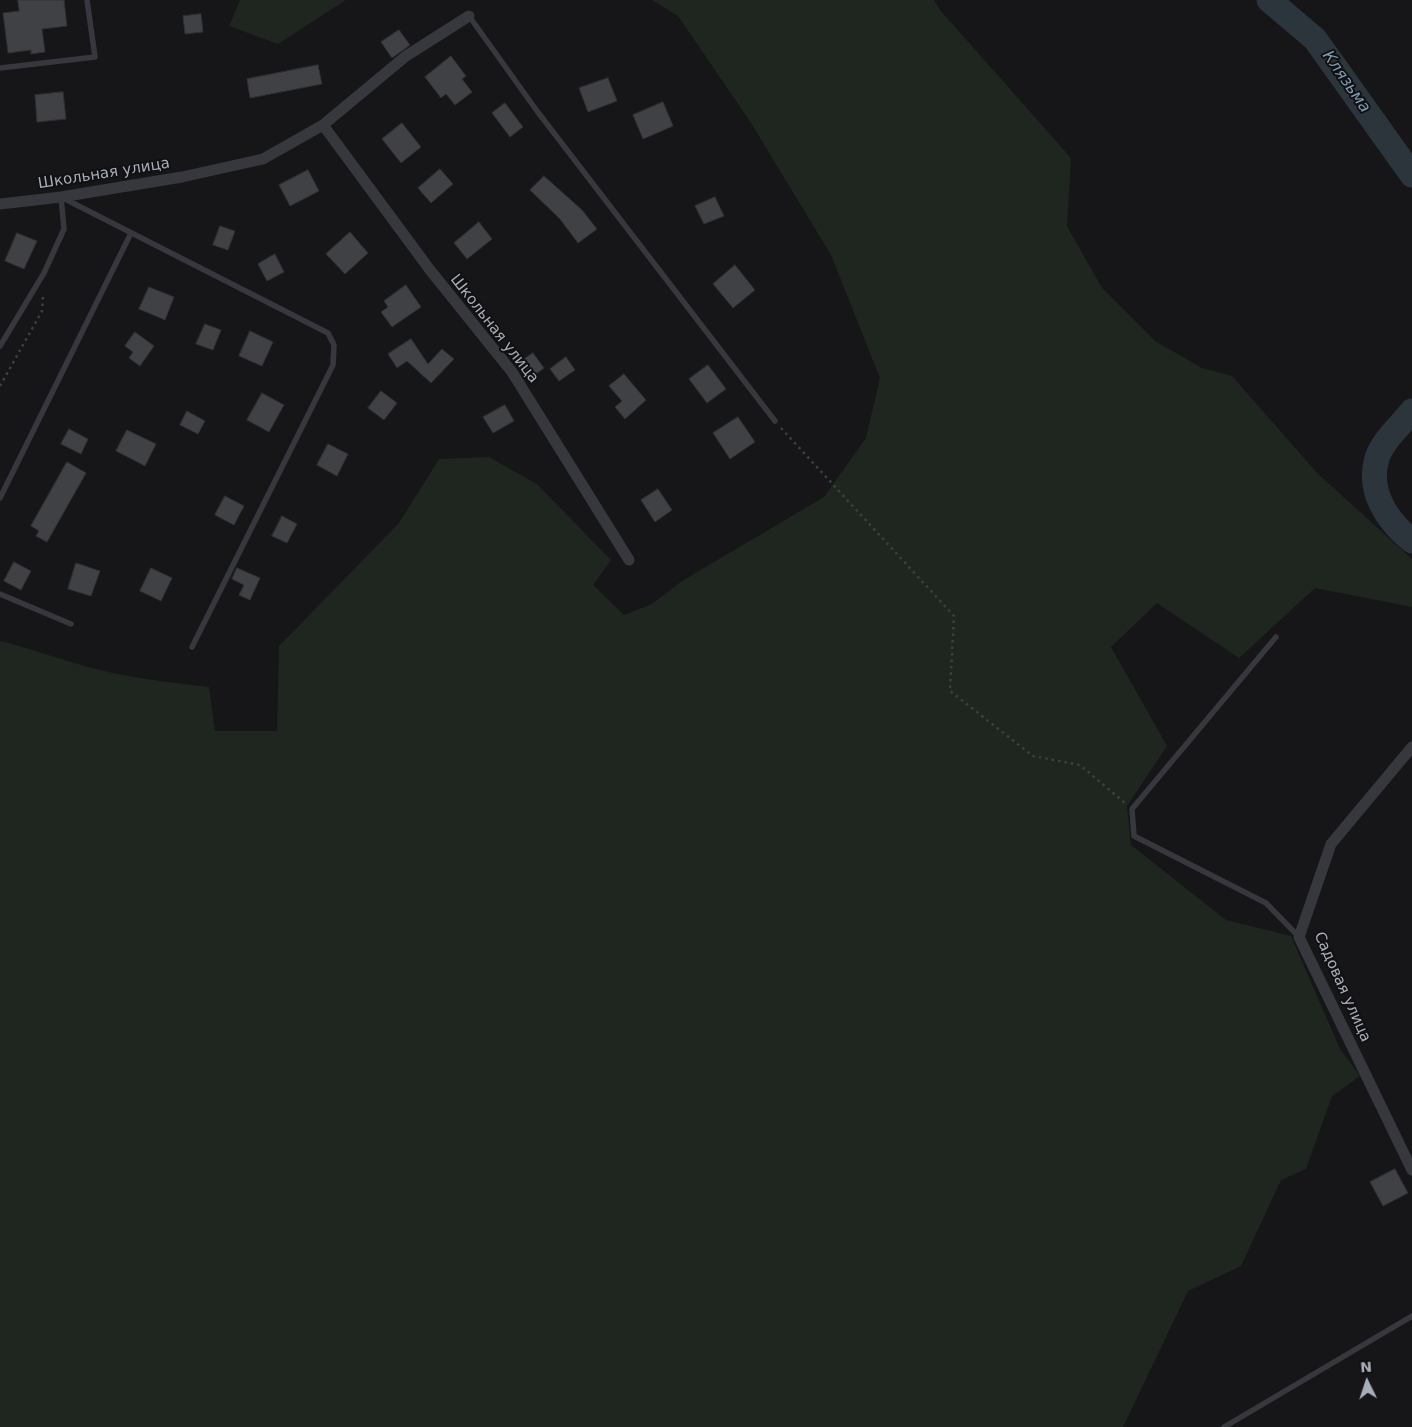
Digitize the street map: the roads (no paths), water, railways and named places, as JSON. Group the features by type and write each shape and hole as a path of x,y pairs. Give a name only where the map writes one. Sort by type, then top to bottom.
{"street":[{"name":"Школьная улица","path":"0,204 61,197 182,176 263,159 323,125 406,56 469,16"},
{"name":"Школьная улица","path":"323,125 430,270 512,372 629,560"},
{"name":"Садовая улица","path":"1412,747 1332,844 1299,937 1412,1170"}],"lane":[{"path":"0,68 95,57 87,0"},
{"path":"469,16 537,111 775,421"},
{"path":"61,197 328,333 334,345 333,365 192,647"},
{"path":"0,346 44,273 64,229 61,197"},
{"path":"0,498 132,233"},
{"path":"0,594 72,624"},
{"path":"1276,637 1132,809 1134,836 1266,904 1299,937"},
{"path":"1224,1427 1412,1316"}],"waterway":[{"name":"Клязьма","path":"1269,0 1315,39 1412,175"},
{"name":"Клязьма","path":"1412,411 1383,445 1377,458 1375,470 1375,482 1381,504 1387,515 1412,541"}]}
